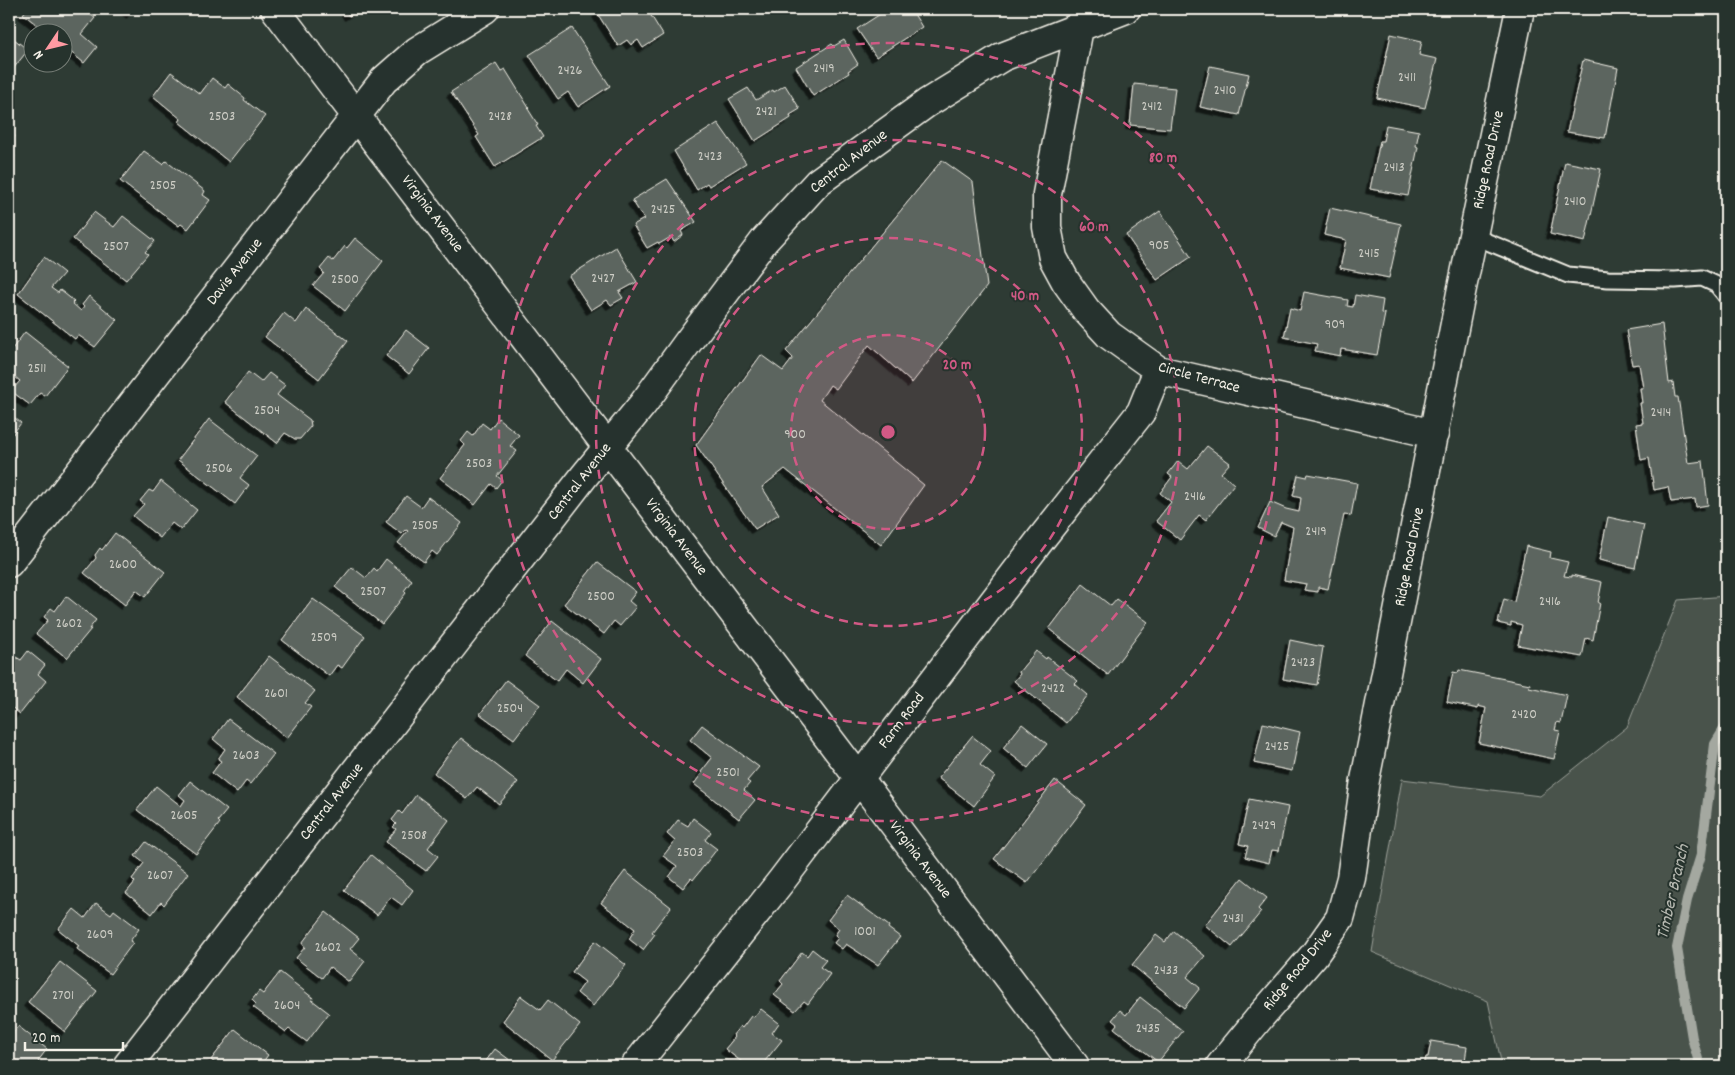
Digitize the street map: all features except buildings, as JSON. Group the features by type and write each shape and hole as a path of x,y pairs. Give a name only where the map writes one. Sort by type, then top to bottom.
{"street":[{"name":"Virginia Avenue","path":"275,9 859,778 1075,1066"},
{"name":"Davis Avenue","path":"9,563 384,80 417,51 486,9"},
{"name":"Central Avenue","path":"127,1066 643,404 764,241 818,182 927,102 1002,57 1082,18 1126,9"},
{"name":"Ridge Road Drive","path":"1220,1066 1314,955 1340,918 1351,878 1365,780 1518,9"},
{"name":"Circle Terrace","path":"1082,18 1047,194 1047,227 1054,258 1066,282 1092,316 1109,335 1158,370 1434,434"},
{"name":"Farm Road","path":"635,1066 776,888 1041,539 1141,412 1158,370"}],"lane":[{"path":"1473,236 1568,275 1608,279 1675,280 1702,278 1717,284 1726,296"}],"shaded area":[{"path":"1726,596 1726,1066 1502,1066 1488,1001 1372,952 1402,779 1540,796 1627,727 1678,600"}],"waterway":[{"name":"Timber Branch","path":"1700,1066 1692,1038 1677,948 1687,900 1701,855 1715,744 1726,726"}]}
